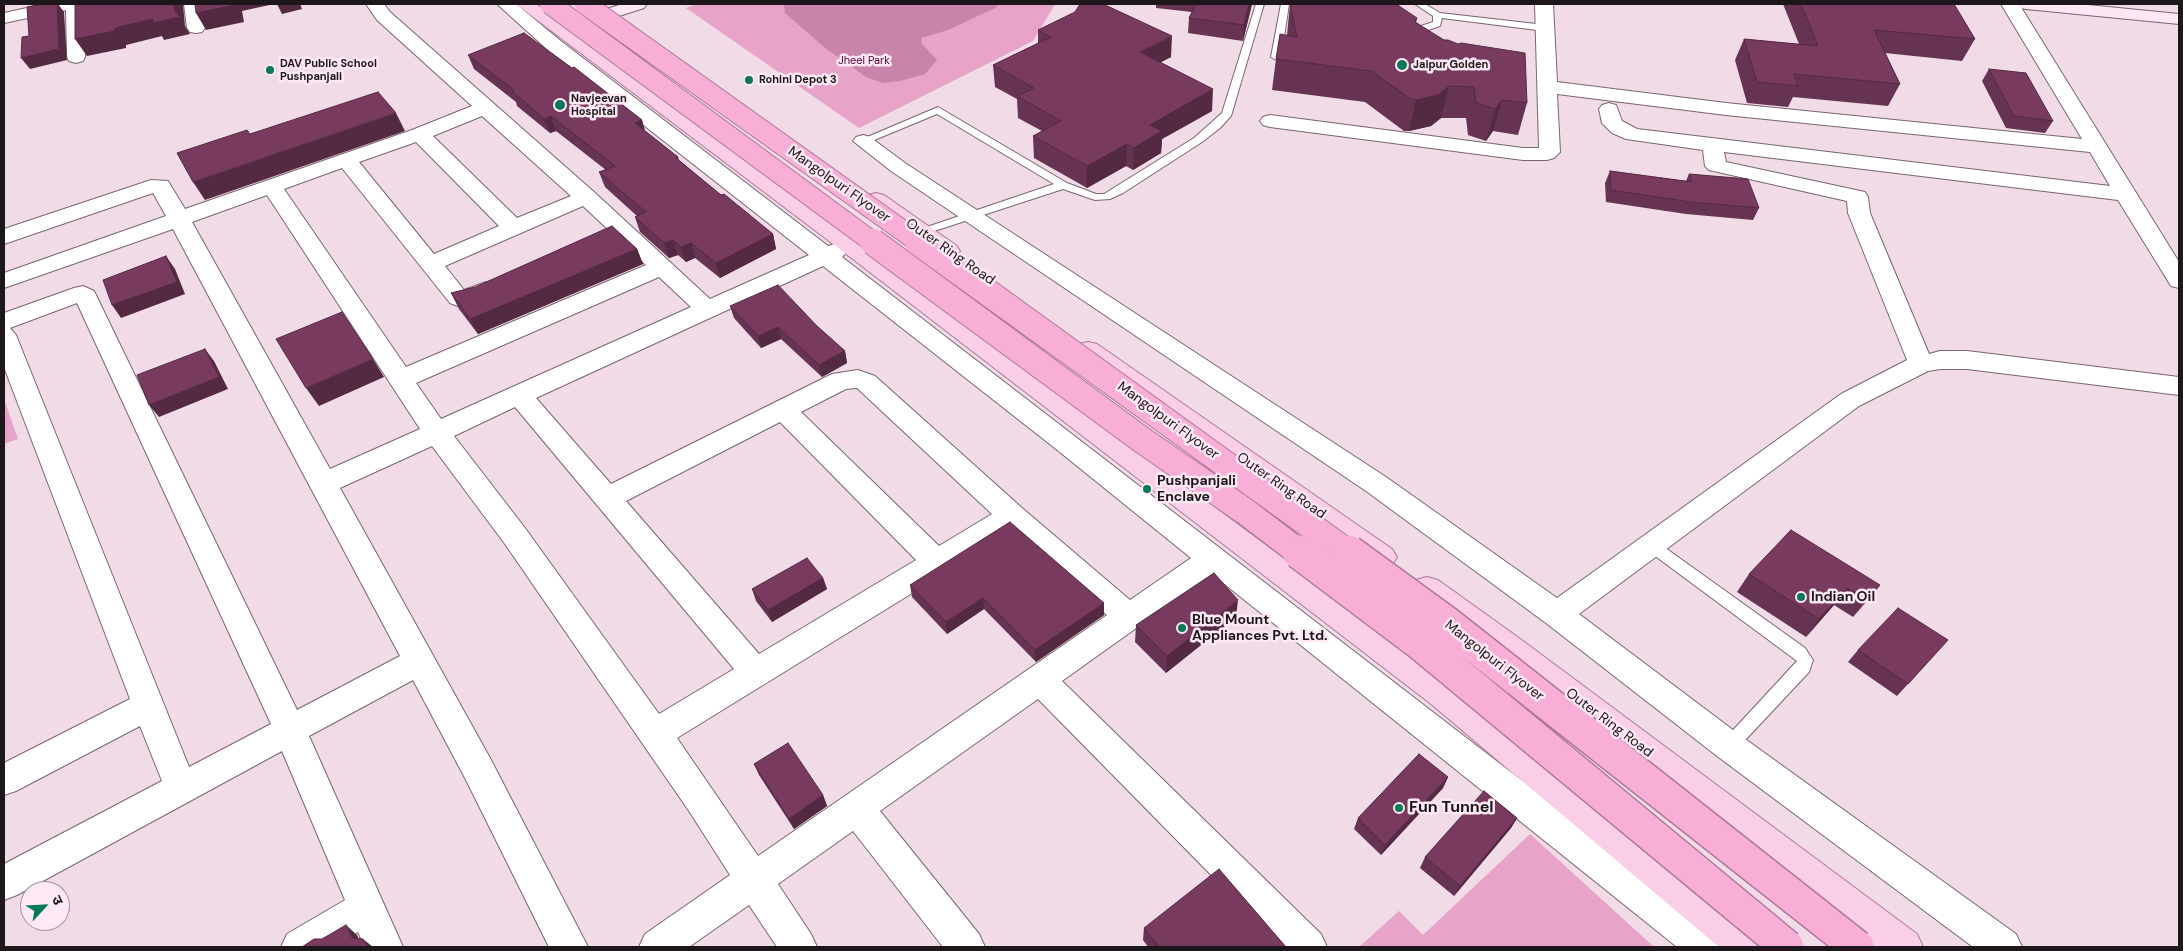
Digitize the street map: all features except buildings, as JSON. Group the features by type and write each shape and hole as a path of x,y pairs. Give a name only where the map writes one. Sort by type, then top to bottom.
{"highway":[{"name":"Mangolpuri Flyover","path":"550,4 1142,440 1246,512 1421,644 1787,947"},
{"name":"Mangolpuri Flyover","path":"585,4 1018,312 1445,622 1857,947"}],"main road":[{"path":"525,4 638,89 837,250 1442,694 1747,947"},
{"name":"Outer Ring Road","path":"605,9 1508,647 1904,947"},
{"path":"638,89 686,65"}],"street":[{"path":"8,13 68,4"},
{"path":"75,4 76,57"},
{"path":"193,4 196,28"},
{"path":"374,4 383,16 622,229 708,309"},
{"path":"506,4 555,46 837,250 1214,558 1705,947"},
{"path":"605,9 638,4"},
{"path":"1270,122 1542,155 1550,152 1544,4"},
{"path":"2010,4 2179,281"},
{"path":"2026,4 2179,9"},
{"path":"2114,7 2179,19"},
{"path":"1548,94 1726,109 2098,147"},
{"path":"1548,94 1608,109 1877,142"},
{"path":"4,281 347,161 486,108"},
{"path":"1608,109 1612,123 1619,129 1633,135 2126,194"},
{"path":"419,134 514,228"},
{"path":"863,141 1376,484 1557,614 1730,746 2003,947"},
{"path":"1712,144 1716,166 1856,197"},
{"path":"1846,160 1859,213 1921,364"},
{"path":"347,161 458,298 474,296 509,280"},
{"path":"4,237 155,186 160,186 420,661 478,769 569,947"},
{"path":"272,187 436,432 515,536 655,734 798,947"},
{"path":"430,264 586,197"},
{"path":"596,240 622,229"},
{"path":"323,484 837,250"},
{"path":"401,379 662,267"},
{"path":"4,322 74,296 83,294 86,296 290,730 378,934"},
{"path":"4,335 182,788"},
{"path":"1557,614 1850,400 1921,364 1940,360 1967,360 2179,386"},
{"path":"608,498 841,380 858,379 866,382 1012,516 1130,617"},
{"path":"519,395 755,672"},
{"path":"783,410 938,563"},
{"path":"655,734 938,563 1012,516"},
{"path":"658,947 1214,558"},
{"path":"4,883 420,661"},
{"path":"1040,680 1308,947"},
{"path":"4,780 149,705"},
{"path":"856,808 966,947"},
{"path":"300,947 348,917 357,914 365,915 378,934"}],"lane":[{"path":"863,141 938,110 1063,185 1095,197 1106,197 1119,192 1216,126 1228,114 1260,4"},
{"path":"1276,57 1285,4"},
{"path":"1395,4 1389,12 1396,26 1422,29"},
{"path":"1419,4 1438,15 1545,28"},
{"path":"1408,36 1437,24 1438,15"},
{"path":"922,232 1063,185"},
{"path":"1652,546 1799,653 1805,660 1802,667 1730,746"}],"green space":[{"name":"Jheel Park","path":"696,4 1055,4 1033,41 859,128 686,8"},
{"path":"4,399 18,439 4,444"},
{"path":"1530,834 1654,947 1359,947 1399,911 1423,935"}],"shaded area":[{"path":"784,4 999,4 995,8 948,30 921,38 922,44 937,60 925,74 900,81 883,83 866,77 825,48 785,13"}],"place":[{"name":"Jaipur Golden","path":"1402,65"},
{"name":"DAV Public School Pushpanjali","path":"270,70"},
{"name":"Rohini Depot 3","path":"749,80"},
{"name":"Navjeevan Hospital","path":"560,105"},
{"name":"Pushpanjali Enclave","path":"1147,489"},
{"name":"Indian Oil","path":"1801,597"},
{"name":"Blue Mount Appliances Pvt. Ltd.","path":"1182,628"},
{"name":"Fun Tunnel","path":"1399,808"}]}
